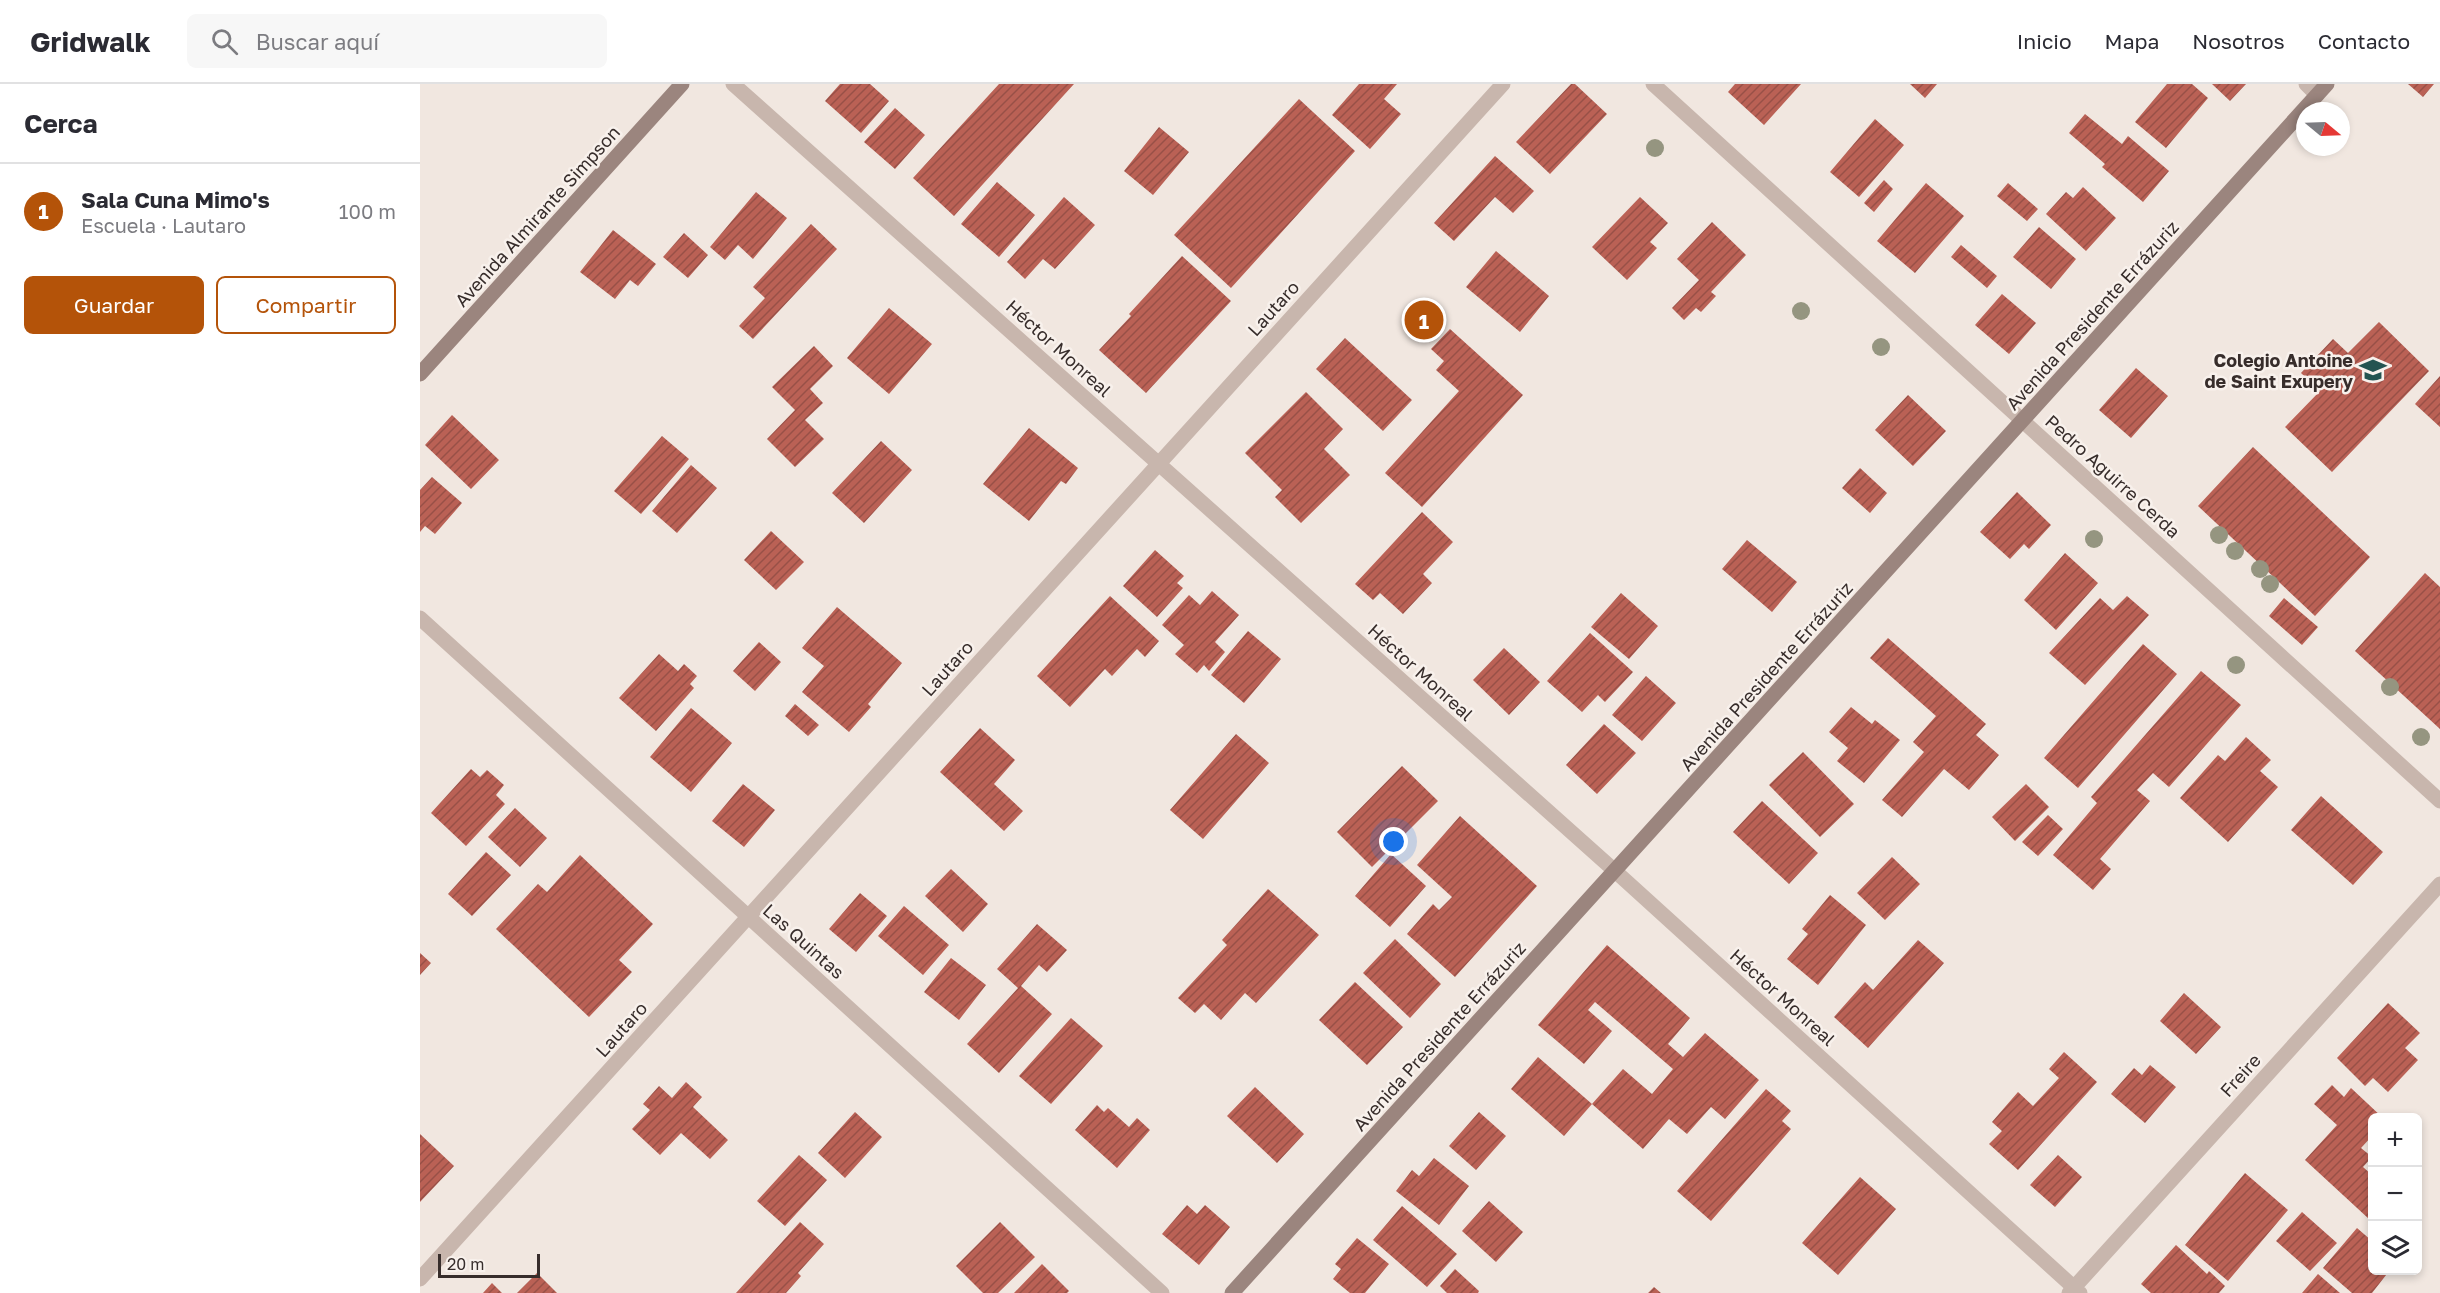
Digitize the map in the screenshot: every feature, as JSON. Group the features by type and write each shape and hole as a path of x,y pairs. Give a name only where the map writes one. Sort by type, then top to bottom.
{"street":[{"name":"Avenida Almirante Simpson","path":"420,374 682,84"},
{"name":"Héctor Monreal","path":"733,84 1615,871 2074,1291"},
{"name":"Lautaro","path":"420,1279 1503,84"},
{"name":"Pedro Aguirre Cerda","path":"1653,84 2440,801"},
{"name":"Avenida Presidente Errázuriz","path":"1232,1293 2023,421 2317,88"},
{"name":"Las Quintas","path":"420,618 1162,1293"},
{"name":"Freire","path":"2074,1291 2440,884"}],"building":[{"path":"840,84 870,84 889,101 861,133 825,101"},
{"path":"999,84 1074,84 954,216 913,178"},
{"path":"1359,84 1397,84 1384,99 1401,114 1370,149 1332,115"},
{"path":"1571,84 1575,84 1607,114 1550,174 1516,142"},
{"path":"1735,84 1801,84 1764,125 1728,92"},
{"path":"1910,84 1937,84 1925,98"},
{"path":"2167,84 2192,84 2208,98 2166,148 2135,122"},
{"path":"2212,84 2246,84 2230,101"},
{"path":"2408,84 2434,84 2423,97"},
{"path":"1299,99 1355,151 1231,288 1174,235"},
{"path":"895,108 925,135 895,169 864,142"},
{"path":"2085,114 2122,144 2128,136 2169,171 2143,202 2102,167 2105,164 2069,133"},
{"path":"1875,119 1904,145 1859,197 1830,172"},
{"path":"1159,127 1189,152 1153,195 1124,171"},
{"path":"1495,156 1534,191 1513,213 1495,197 1454,241 1434,223"},
{"path":"1884,180 1893,189 1874,212 1864,203"},
{"path":"997,182 1035,215 999,257 961,224"},
{"path":"1926,183 1964,216 1915,273 1877,241"},
{"path":"2008,183 2038,209 2027,221 1997,196"},
{"path":"2083,187 2116,218 2086,251 2046,214 2066,192 2073,198"},
{"path":"756,192 787,218 753,259 738,245 725,260 710,247"},
{"path":"1064,197 1095,225 1055,269 1043,259 1025,279 1007,262"},
{"path":"1640,197 1668,223 1650,242 1657,248 1627,280 1592,247"},
{"path":"1712,222 1746,255 1711,292 1716,296 1701,312 1696,308 1684,320 1672,308 1699,280 1677,259"},
{"path":"811,224 837,249 753,339 739,326 765,298 753,287"},
{"path":"2039,227 2076,259 2051,289 2013,257"},
{"path":"613,230 656,264 638,286 630,280 615,299 580,272"},
{"path":"684,233 708,255 688,278 663,257"},
{"path":"1961,245 1997,276 1987,288 1951,257"},
{"path":"1496,251 1549,296 1520,332 1466,287"},
{"path":"1182,256 1231,301 1146,393 1099,350"},
{"path":"2002,294 2036,323 2009,354 1975,325"},
{"path":"889,308 932,344 889,394 847,358"},
{"path":"2379,322 2429,371 2332,472 2285,427 2320,391 2301,373 2333,339 2348,353"},
{"path":"1450,329 1523,395 1422,507 1385,473 1459,391 1436,370 1444,361 1431,349"},
{"path":"1345,338 1412,400 1383,431 1316,369"},
{"path":"814,346 833,366 810,389 823,403 805,420 824,439 795,467 767,439 795,410 772,387"},
{"path":"2136,368 2168,396 2131,438 2099,410"},
{"path":"2440,376 2440,427 2415,404"},
{"path":"1306,392 1343,429 1324,449 1350,475 1301,523 1275,497 1282,490 1245,453"},
{"path":"1908,395 1946,431 1913,466 1875,430"},
{"path":"452,415 499,460 471,489 425,445"},
{"path":"1029,428 1078,468 1066,484 1061,481 1029,521 983,484"},
{"path":"662,436 689,459 641,514 614,491"},
{"path":"881,441 912,470 864,523 832,493"},
{"path":"2253,447 2370,557 2315,616 2198,506"},
{"path":"691,465 717,488 677,533 652,511"},
{"path":"1860,468 1887,493 1870,513 1842,488"},
{"path":"432,477 462,503 435,534 425,526 420,532 420,490"},
{"path":"2017,492 2051,525 2029,549 2024,544 2010,559 1980,532"},
{"path":"1422,512 1453,542 1423,574 1432,583 1403,614 1380,593 1373,600 1355,584"},
{"path":"771,531 804,562 776,590 744,560"},
{"path":"1747,540 1797,582 1772,612 1722,569"},
{"path":"1155,550 1184,576 1177,583 1183,588 1157,617 1123,586"},
{"path":"2065,553 2098,583 2056,630 2024,600"},
{"path":"2425,573 2440,587 2440,729 2355,651"},
{"path":"1212,591 1239,615 1215,642 1225,652 1209,671 1204,665 1197,673 1175,654 1184,645 1162,625 1189,595 1200,605"},
{"path":"1621,593 1658,626 1629,659 1591,627"},
{"path":"1110,596 1159,641 1145,657 1137,649 1112,676 1105,669 1070,707 1037,676"},
{"path":"2127,596 2149,615 2085,685 2049,653 2100,598 2113,610"},
{"path":"2284,598 2318,627 2302,645 2269,616"},
{"path":"837,607 902,663 868,704 871,707 849,732 802,692 824,666 802,648"},
{"path":"1248,631 1281,659 1244,703 1211,675"},
{"path":"1590,633 1633,672 1605,702 1598,695 1582,712 1547,681"},
{"path":"1888,638 1986,724 1976,735 1999,755 1969,790 1944,769 1902,817 1882,800 1924,752 1913,742 1936,716 1870,658"},
{"path":"759,642 781,662 755,691 733,671"},
{"path":"2143,644 2177,674 2078,788 2044,758"},
{"path":"1504,648 1540,682 1509,715 1473,680"},
{"path":"659,654 678,671 684,664 697,676 690,684 694,688 656,731 619,698"},
{"path":"2201,671 2241,705 2169,787 2153,773 2137,790 2150,801 2100,859 2111,869 2093,890 2053,855 2097,803 2091,797"},
{"path":"1646,676 1676,703 1642,741 1612,715"},
{"path":"795,704 819,725 808,736 785,716"},
{"path":"1851,707 1872,724 1875,720 1900,740 1864,783 1837,761 1848,748 1829,732"},
{"path":"691,708 732,743 691,792 650,757"},
{"path":"1604,724 1636,753 1597,794 1566,765"},
{"path":"980,728 1015,760 994,784 1023,811 1004,831 940,772"},
{"path":"1236,734 1269,763 1203,839 1170,810"},
{"path":"2246,737 2271,760 2260,771 2278,787 2228,842 2180,798 2218,755 2225,761"},
{"path":"1803,752 1854,804 1820,837 1769,785"},
{"path":"1402,766 1438,801 1372,867 1337,832"},
{"path":"471,769 480,777 487,770 504,785 496,795 505,804 466,846 431,813"},
{"path":"743,784 775,810 744,847 712,821"},
{"path":"2026,784 2049,807 2015,841 1992,817"},
{"path":"2321,796 2383,852 2353,885 2291,830"},
{"path":"1762,801 1818,853 1789,884 1733,832"},
{"path":"515,808 547,838 520,867 488,837"},
{"path":"2048,815 2063,829 2038,856 2022,842"},
{"path":"1460,816 1537,886 1455,977 1407,934 1433,904 1439,910 1452,897 1417,865"},
{"path":"486,852 511,875 472,916 448,894"},
{"path":"1391,854 1426,886 1390,927 1355,896"},
{"path":"580,855 653,924 619,960 632,972 589,1017 496,929 538,884 547,892"},
{"path":"1892,857 1920,884 1885,920 1857,893"},
{"path":"951,869 988,904 963,932 925,896"},
{"path":"1268,889 1319,935 1256,1003 1245,993 1221,1020 1204,1004 1195,1013 1178,998 1227,945 1222,940"},
{"path":"860,893 887,916 856,952 829,929"},
{"path":"1830,895 1866,925 1818,985 1787,959 1808,934 1802,929"},
{"path":"904,906 949,945 923,975 878,936"},
{"path":"1037,924 1067,950 1047,972 1039,965 1021,986 1052,1014 999,1073 967,1044 1018,988 997,969"},
{"path":"1395,939 1441,984 1410,1018 1363,973"},
{"path":"1918,940 1944,963 1868,1048 1834,1017 1865,982 1873,990"},
{"path":"1607,945 1690,1018 1668,1044 1683,1057 1705,1033 1759,1080 1725,1119 1711,1107 1687,1134 1669,1119 1643,1149 1592,1104 1623,1069 1652,1094 1673,1069 1595,1002 1588,1010 1612,1031 1584,1064 1538,1025"},
{"path":"420,953 431,963 420,975"},
{"path":"951,958 986,985 959,1020 924,992"},
{"path":"1355,982 1403,1027 1367,1065 1319,1020"},
{"path":"2184,993 2221,1027 2196,1054 2160,1021"},
{"path":"2388,1003 2420,1033 2405,1048 2418,1060 2388,1092 2373,1078 2365,1086 2337,1058"},
{"path":"1071,1018 1103,1046 1051,1104 1019,1076"},
{"path":"2064,1052 2097,1082 2018,1170 1989,1144 2002,1131 1992,1122 2018,1092 2033,1106 2059,1078 2049,1069"},
{"path":"1538,1057 1592,1104 1564,1136 1511,1089"},
{"path":"2150,1065 2176,1087 2145,1123 2111,1094 2134,1068 2142,1075"},
{"path":"686,1082 702,1097 693,1107 728,1140 710,1159 681,1133 660,1155 632,1129 650,1110 643,1104 659,1086 672,1098"},
{"path":"2332,1085 2344,1097 2351,1088 2378,1113 2368,1113 2368,1140 2361,1148 2368,1154 2368,1161 2363,1167 2368,1171 2368,1218 2305,1160 2337,1125 2314,1104"},
{"path":"1255,1087 1304,1134 1277,1163 1227,1116"},
{"path":"1766,1089 1791,1111 1782,1121 1791,1129 1711,1221 1677,1191"},
{"path":"1097,1105 1104,1112 1108,1108 1129,1127 1137,1118 1150,1130 1117,1168 1075,1130"},
{"path":"855,1112 882,1137 845,1178 818,1153"},
{"path":"1479,1112 1506,1136 1476,1170 1449,1146"},
{"path":"420,1134 454,1166 420,1202"},
{"path":"799,1155 827,1180 785,1226 757,1201"},
{"path":"2058,1155 2082,1177 2055,1207 2030,1185"},
{"path":"1434,1158 1469,1186 1439,1225 1396,1191 1412,1170 1419,1176"},
{"path":"2245,1173 2288,1210 2228,1281 2185,1245"},
{"path":"1860,1177 1896,1209 1838,1275 1802,1243"},
{"path":"1489,1201 1523,1232 1496,1262 1462,1231"},
{"path":"1187,1205 1197,1214 1205,1205 1230,1227 1199,1265 1162,1234"},
{"path":"1402,1206 1457,1254 1427,1287 1373,1240"},
{"path":"2302,1212 2337,1243 2310,1271 2276,1241"},
{"path":"800,1222 824,1244 798,1273 801,1276 786,1293 736,1293"},
{"path":"1000,1222 1035,1257 998,1293 983,1293 956,1266"},
{"path":"2357,1228 2368,1238 2368,1275 2386,1275 2372,1293 2352,1293 2323,1268"},
{"path":"1357,1238 1389,1264 1365,1293 1350,1293 1333,1279 1341,1269 1335,1264"},
{"path":"2176,1245 2207,1274 2209,1271 2225,1286 2219,1293 2151,1293 2141,1284"},
{"path":"1042,1264 1069,1291 1067,1293 1014,1293"},
{"path":"1455,1269 1479,1291 1478,1293 1447,1293 1440,1286"},
{"path":"537,1273 557,1293 517,1293"},
{"path":"2318,1274 2340,1293 2302,1293"},
{"path":"492,1283 502,1293 483,1293"},
{"path":"1654,1287 1661,1293 1648,1293"}],"place":[{"name":"Sala Cuna Mimo's","path":"1424,320"},
{"name":"Colegio Antoine de Saint Exupery","path":"2373,370"}]}
